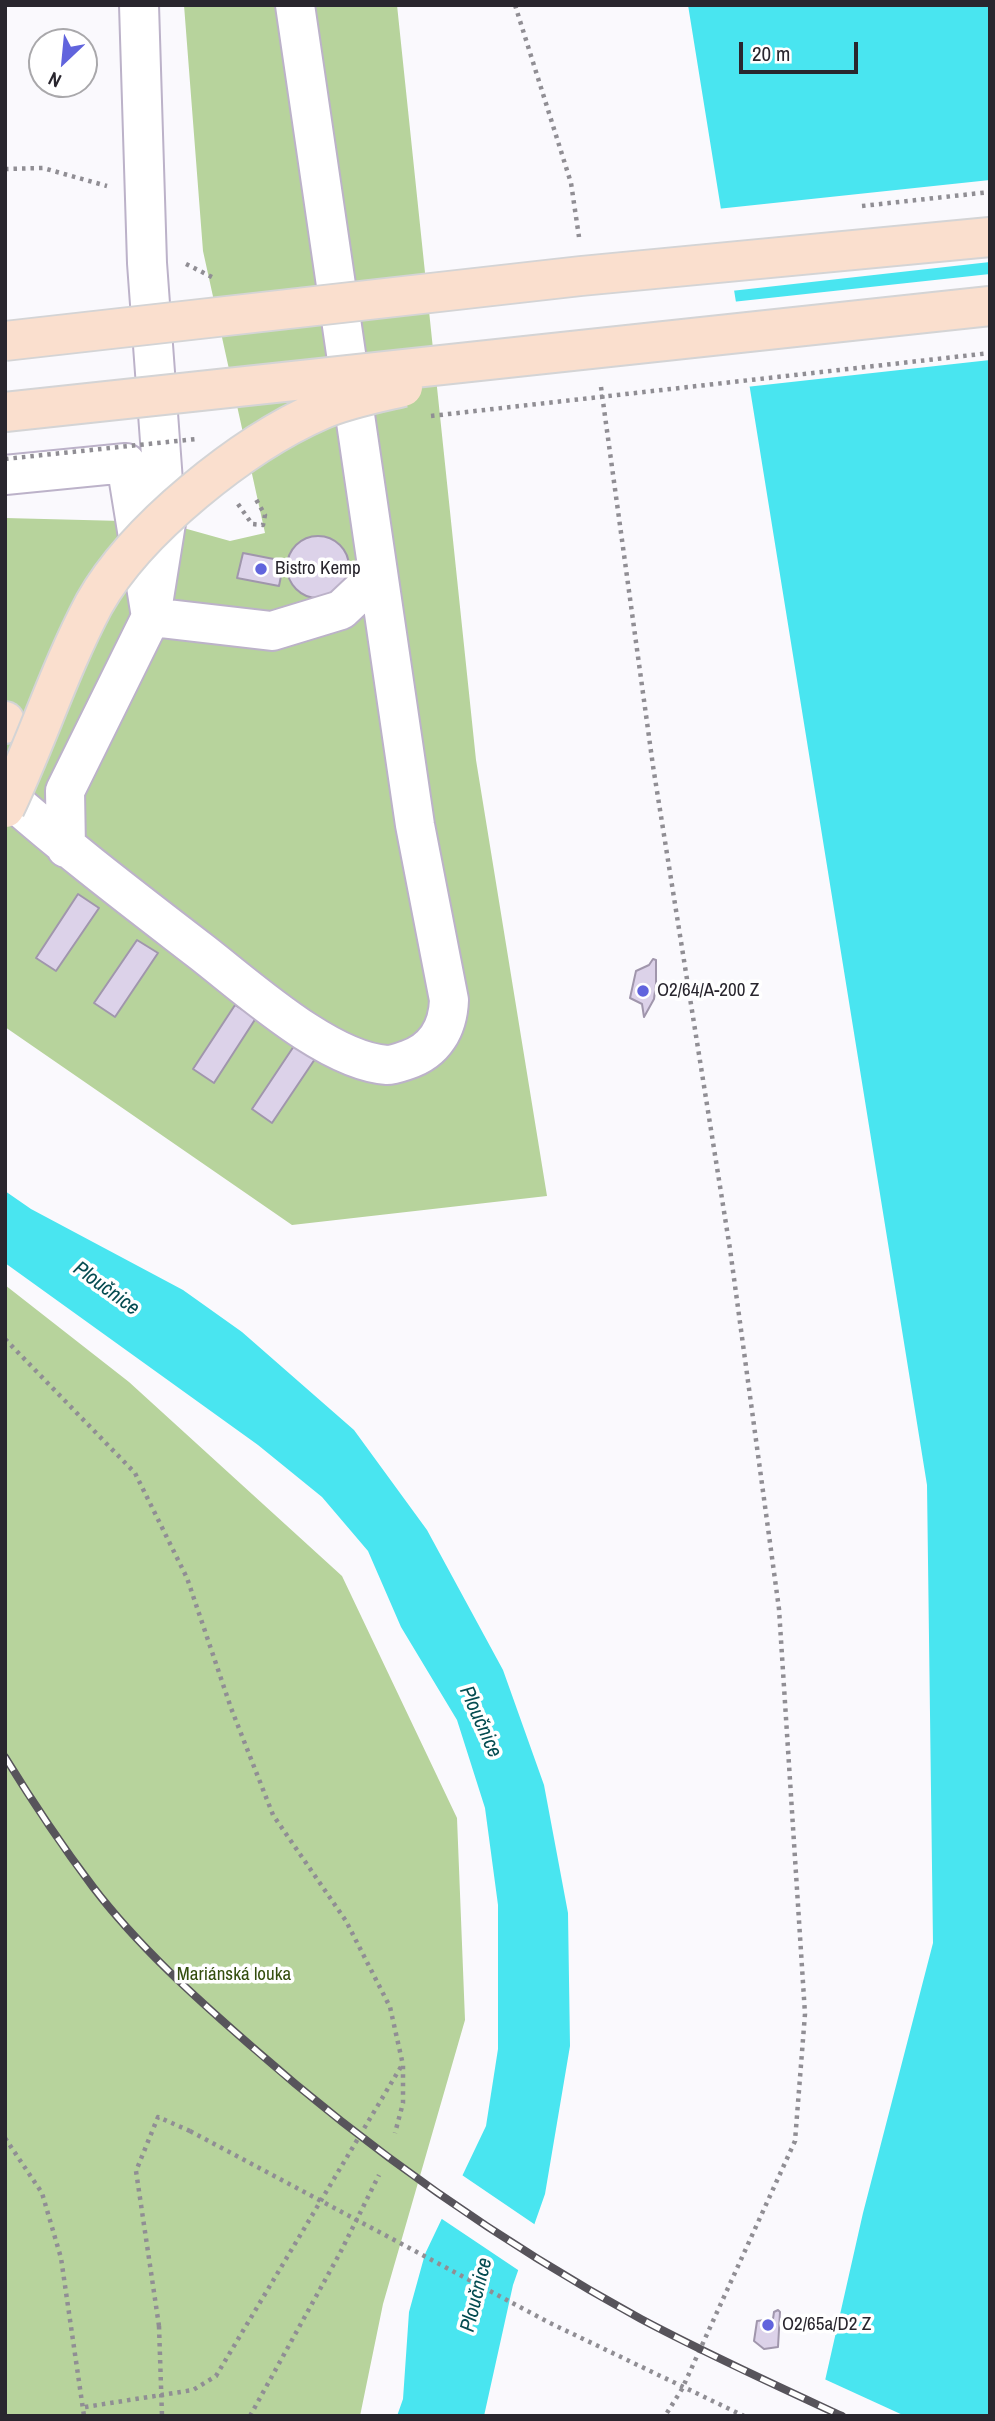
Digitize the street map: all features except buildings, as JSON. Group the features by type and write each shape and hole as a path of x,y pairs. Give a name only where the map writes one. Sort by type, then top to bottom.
{"main road":[{"path":"5,341 567,278 990,237"},
{"path":"5,412 990,306"},
{"path":"5,808 33,750 69,654 96,601 126,560 174,509 246,475 323,409 397,388 577,349"}],"lane":[{"path":"66,848 65,792 151,617 166,523 145,196 139,5"},
{"path":"5,794 66,848 288,1018 331,1046 389,1066 416,1057 436,1042 448,1018 449,1000 415,825 295,5"},
{"path":"5,475 126,463 151,617"},
{"path":"151,617 271,631 341,610 377,576"}],"path":[{"path":"515,5 571,183 581,250"},
{"path":"5,169 43,168 145,196"},
{"path":"424,417 990,353"},
{"path":"601,385 653,765 730,1249 779,1609 805,2014 795,2141 682,2389 665,2416"},
{"path":"5,459 223,436 265,515 263,525 252,524 233,498"},
{"path":"5,1339 135,1473 187,1578 231,1708 273,1815 346,1921 390,2007 403,2064 403,2104 395,2133"},
{"path":"85,2407 193,2390 216,2376 403,2064"},
{"path":"162,2416 159,2326 136,2171 158,2117 550,2323 744,2416"},
{"path":"5,2138 41,2193 61,2258 72,2346 85,2407 84,2416"},
{"path":"250,2416 341,2253 379,2175"}],"green space":[{"path":"184,5 397,5 476,760 547,1196 292,1225 5,1027 5,518 162,522 230,541 265,533 203,251"},
{"name":"Mariánská louka","path":"5,1285 129,1382 342,1576 457,1818 465,2020 383,2304 360,2416 5,2416"}],"water":[{"path":"688,5 990,5 990,2416 817,2416 863,2213 933,1943 927,1485"},
{"name":"Ploučnice","path":"5,1191 31,1209 183,1290 242,1332 354,1430 427,1530 503,1670 544,1785 568,1913 570,2046 545,2194 513,2285 484,2416 397,2416 403,2399 409,2312 425,2254 486,2126 498,2049 498,1905 485,1808 457,1720 401,1627 368,1551 322,1497 258,1445 5,1263"}],"pier":[{"path":"990,180 990,262 731,291 717,209"},
{"path":"990,274 990,360 746,387 732,302"},
{"path":"459,2173 537,2226 521,2272 439,2217"},
{"path":"822,2378 905,2416 814,2416"}],"railway":[{"path":"5,1757 70,1856 110,1909 168,1970 295,2084 438,2193 589,2290 691,2345 842,2416"}],"place":[{"name":"Bistro Kemp","path":"261,569"},
{"name":"O2/64/A-200 Z","path":"643,991"},
{"name":"O2/65a/D2 Z","path":"768,2325"}]}
